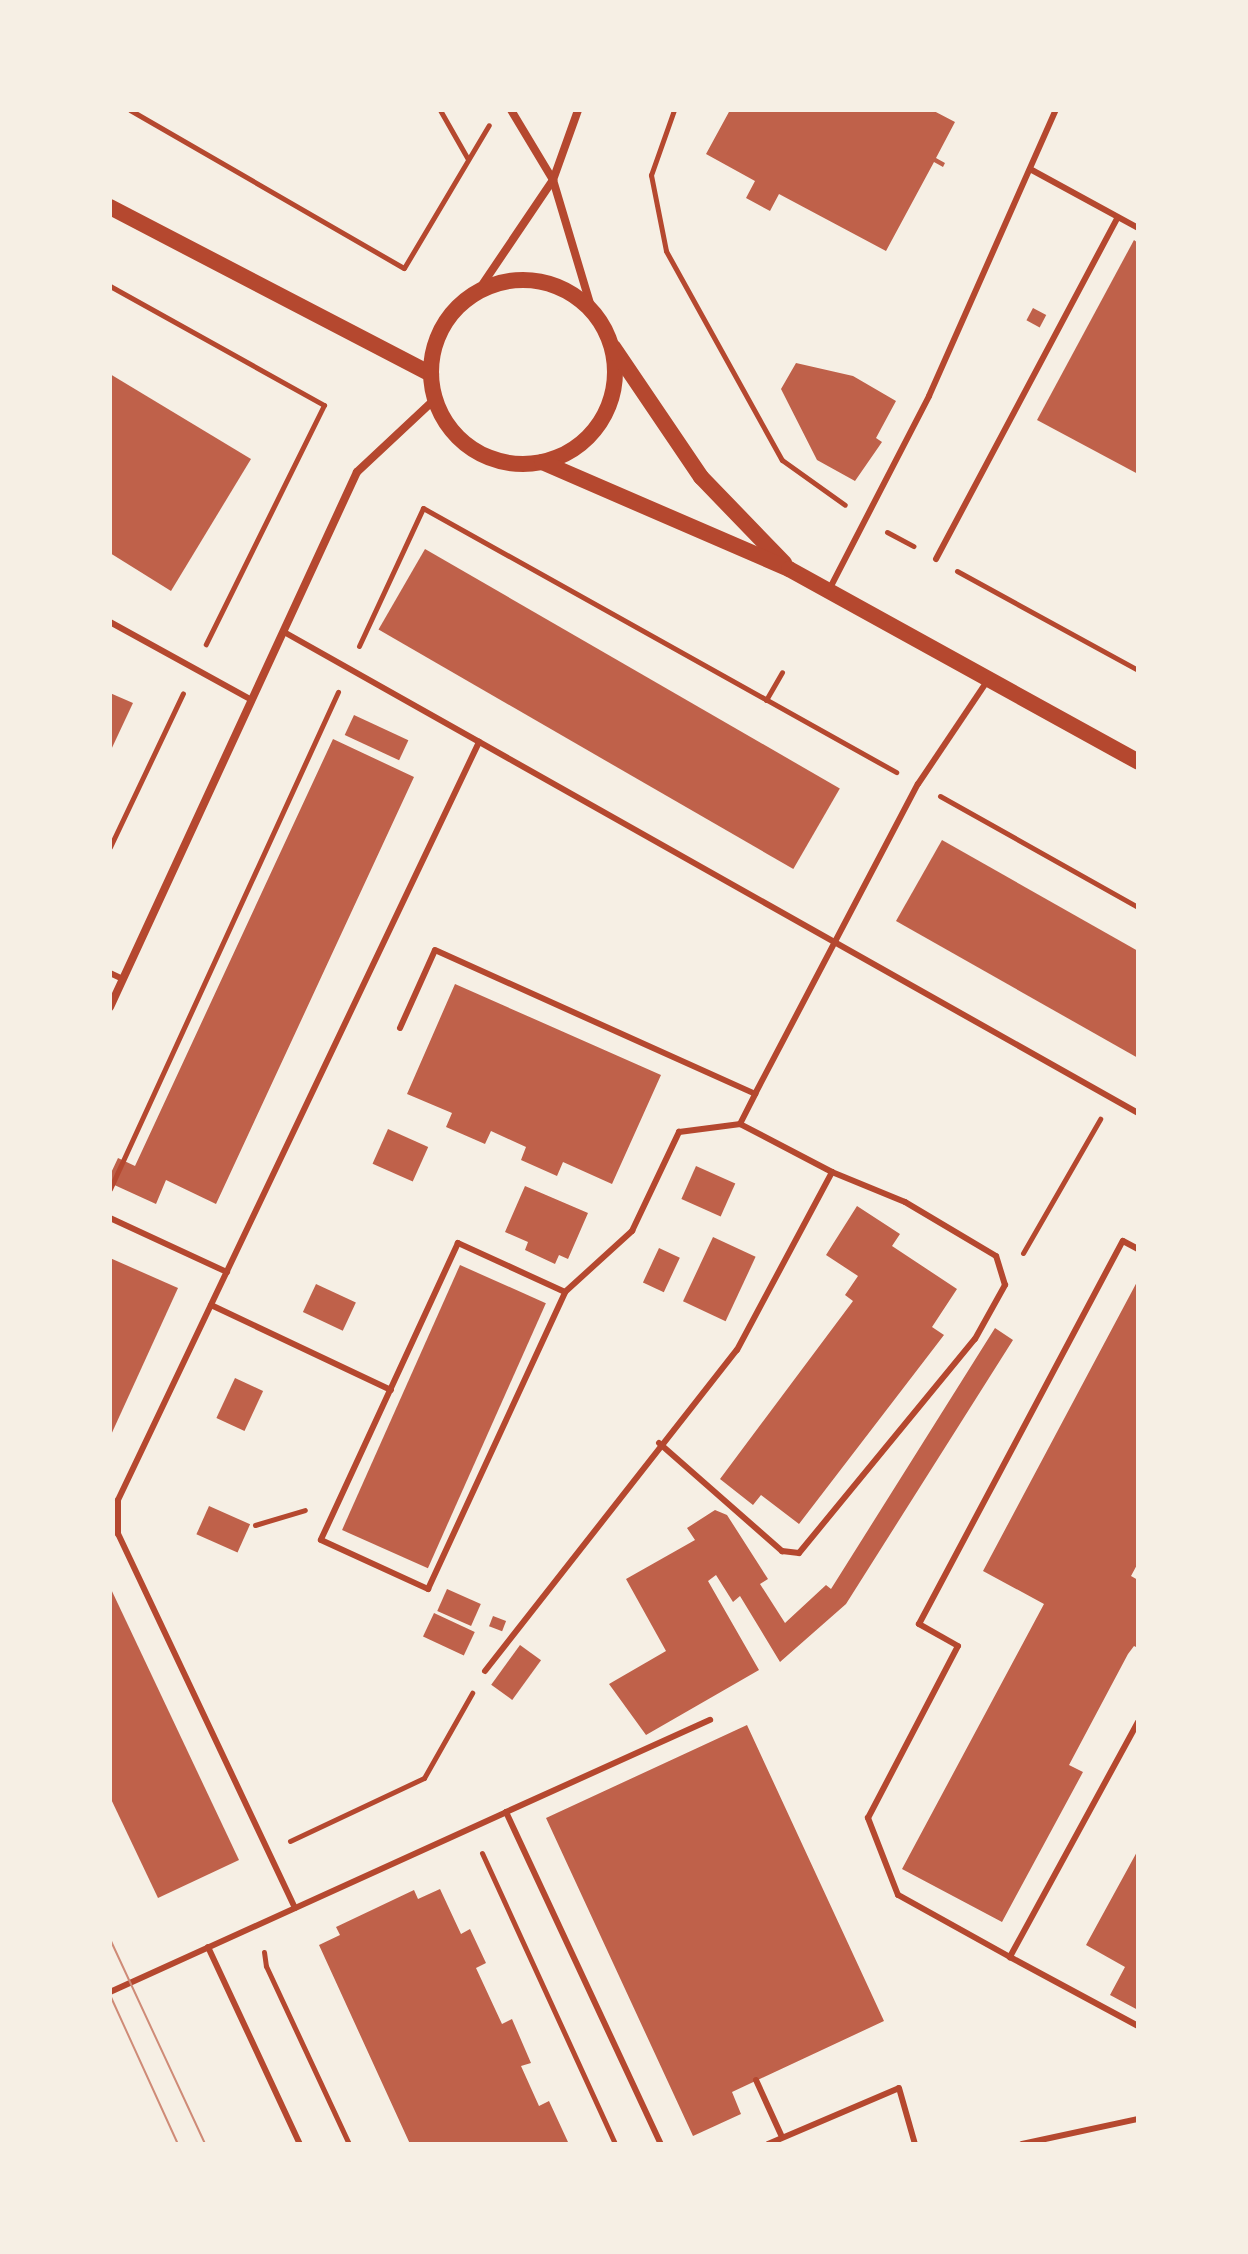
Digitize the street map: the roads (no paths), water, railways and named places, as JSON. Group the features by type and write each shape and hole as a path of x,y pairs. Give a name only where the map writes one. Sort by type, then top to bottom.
{"main road":[{"path":"110,207 431,374"},
{"path":"789,569 701,477 610,342 592,310 568,291 539,280 507,280 478,291 452,312 436,341 431,374 434,400 464,445 489,459 542,462 789,569 1138,762"},
{"path":"542,462 578,446 604,418 615,381 610,342"}],"street":[{"path":"511,110 553,180 592,310"},
{"path":"478,291 553,180 578,110"},
{"path":"110,1007 357,472 434,400"}],"lane":[{"path":"828,591 929,396 1056,110"},
{"path":"1030,169 1138,228"},
{"path":"936,559 1118,217"},
{"path":"110,622 252,700"},
{"path":"284,632 1138,1113"},
{"path":"740,1124 831,942 918,784 988,680"},
{"path":"295,1908 118,1534 118,1500 479,742"},
{"path":"400,1028 435,950 755,1094"},
{"path":"110,973 123,979"},
{"path":"565,1292 458,1243 321,1540 428,1589 565,1292 632,1231 679,1132 740,1124 832,1172 905,1202 996,1256 1005,1285 975,1339 799,1553 782,1551 659,1443"},
{"path":"485,1671 659,1443 737,1350 832,1172"},
{"path":"110,1218 227,1272"},
{"path":"1138,1249 1123,1241 919,1624 958,1646 868,1818 898,1895 1138,2026"},
{"path":"211,1305 391,1390"},
{"path":"110,1992 710,1720"},
{"path":"1010,1957 1138,1722"},
{"path":"506,1812 661,2144"},
{"path":"208,1947 300,2144"},
{"path":"756,2080 782,2137"},
{"path":"768,2144 899,2088 915,2144"},
{"path":"1022,2144 1138,2119"}],"tram line":[{"path":"110,1939 205,2144"},
{"path":"110,1995 178,2144"}]}
